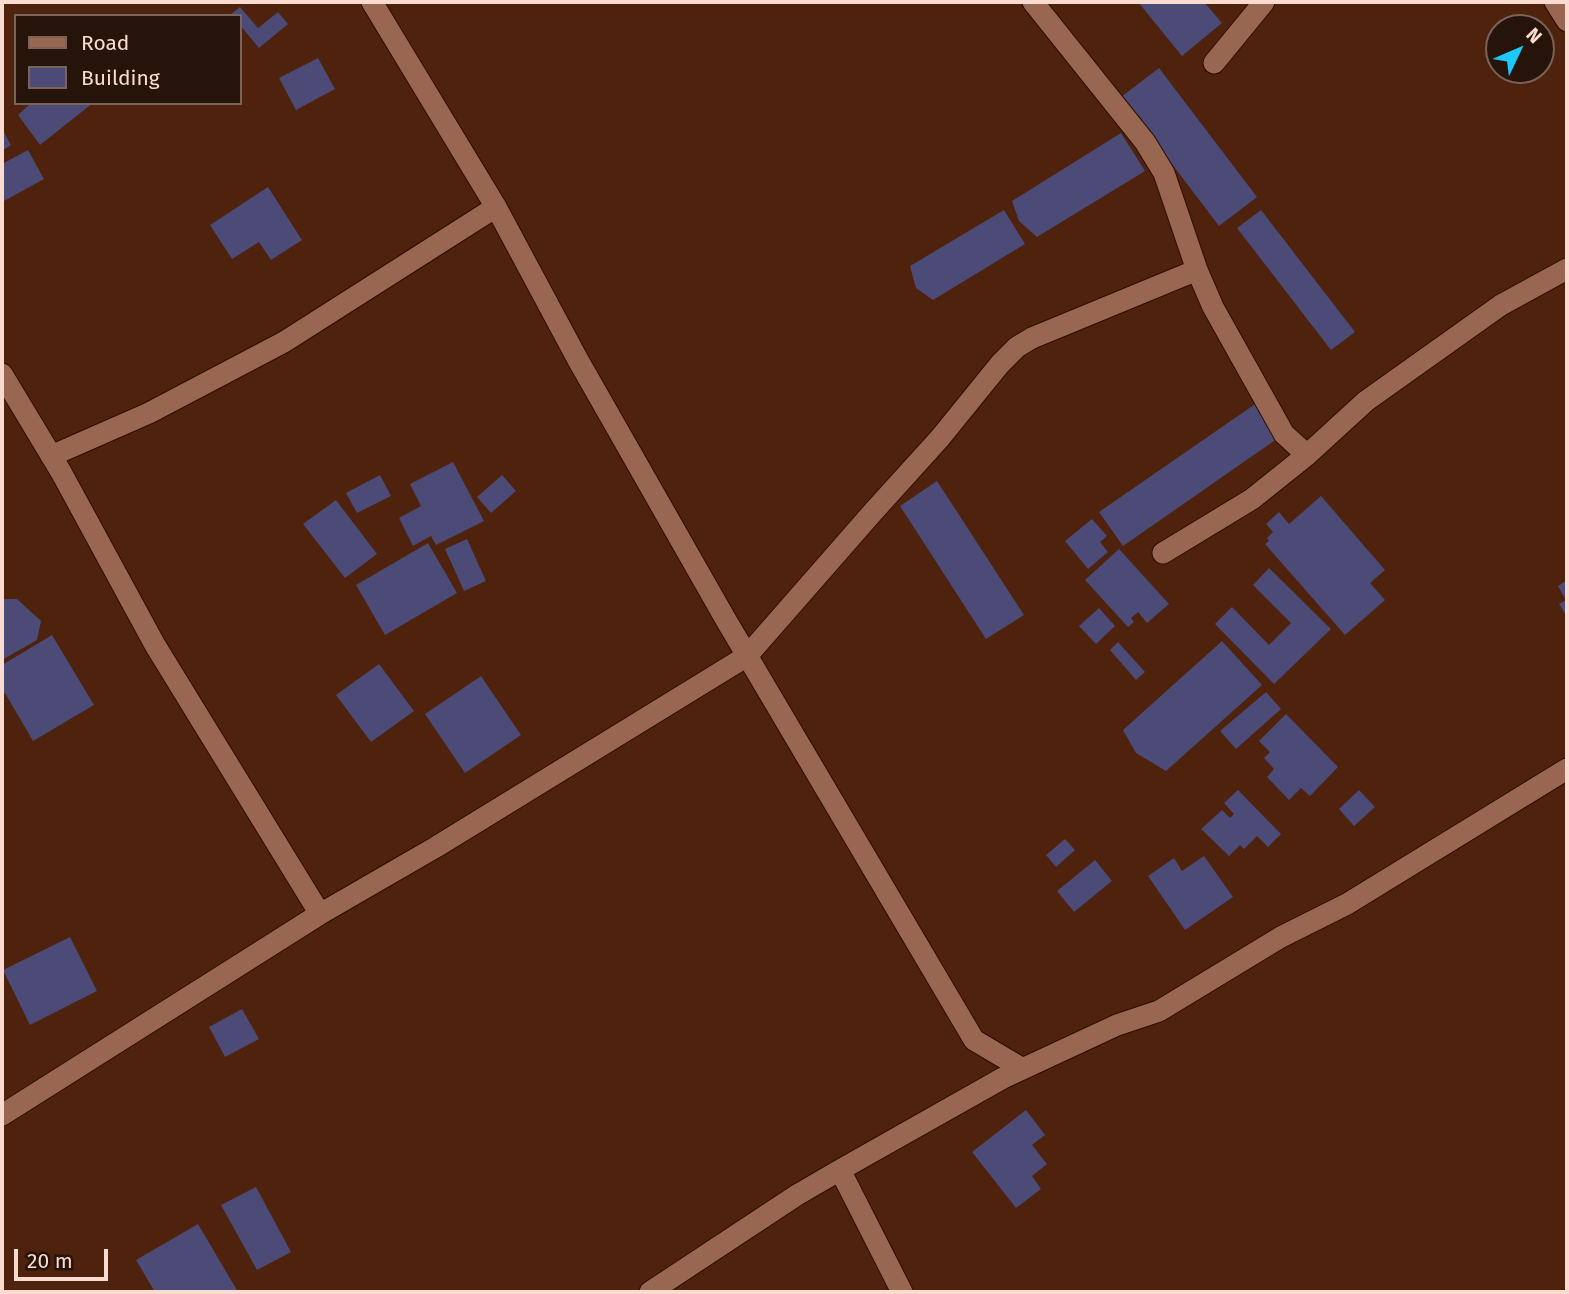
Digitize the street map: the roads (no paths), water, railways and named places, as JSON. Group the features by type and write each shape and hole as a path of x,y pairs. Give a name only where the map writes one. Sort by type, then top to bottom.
{"street":[{"path":"372,2 496,207 578,360 747,656 974,1040 1023,1069"},
{"path":"1033,2 1144,142 1164,173 1197,270 1213,307 1284,434 1307,455"},
{"path":"1214,63 1264,2"},
{"path":"1555,2 1567,21"},
{"path":"51,456 149,413 284,342 496,207"},
{"path":"1163,554 1252,499 1307,455 1366,401 1501,305 1567,269"},
{"path":"2,1115 320,914 436,847 747,656 1017,347 1042,334 1197,270"},
{"path":"2,374 51,456 155,645 320,914"},
{"path":"650,1292 797,1195 840,1170 1023,1069 1118,1025 1159,1011 1281,937 1347,904 1567,769"},
{"path":"840,1170 902,1292"}]}
